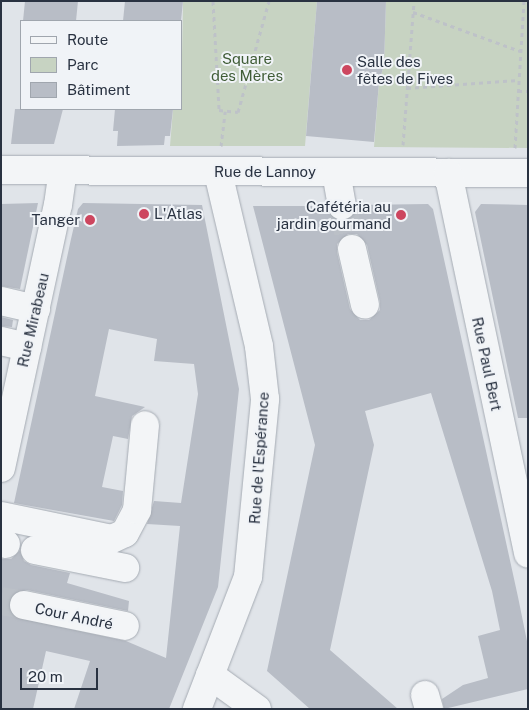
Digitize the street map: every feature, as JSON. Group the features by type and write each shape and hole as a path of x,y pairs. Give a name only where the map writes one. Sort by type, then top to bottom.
{"street":[{"name":"Rue de Lannoy","path":"1,170 521,173"},
{"name":"Rue Mirabeau","path":"1,468 14,344 36,309 63,171"},
{"name":"Rue de l'Espérance","path":"196,709 248,577 265,399 259,346 218,172"},
{"path":"336,172 342,205"},
{"name":"Rue Paul Bert","path":"448,173 528,554"},
{"path":"352,249 365,305"},
{"path":"1,301 36,309"},
{"path":"1,516 112,539 125,533 137,510 145,425"},
{"path":"35,550 125,568"},
{"name":"Cour André","path":"24,605 124,626"},
{"path":"210,675 257,709"}],"path":[{"path":"213,1 219,110 238,112 268,1"},
{"path":"401,173 414,1"},
{"path":"521,173 518,92 524,1"},
{"path":"413,12 521,51"},
{"path":"407,88 519,80"},
{"path":"518,92 528,91"},
{"path":"218,172 225,111"}],"green space":[{"name":"Square des Mères","path":"183,1 317,1 305,146 170,146 173,110 182,110"},
{"path":"386,1 528,1 528,148 374,147 379,82 384,65"}],"building":[{"path":"25,1 78,1 76,20 23,20"},
{"path":"125,1 183,1 181,20 123,20"},
{"name":"Salle des fêtes de Fives","path":"317,1 386,1 384,65 379,82 374,142 306,136"},
{"path":"15,109 63,110 54,144 11,144"},
{"path":"115,110 173,110 170,136 165,136 164,145 117,146 118,131 113,131"},
{"path":"38,203 20,289 1,286 1,204"},
{"path":"83,203 202,205 239,389 218,587 169,709 74,709 90,661 46,651 33,709 1,709 1,564 2,559 11,559 20,550 24,561 31,565 70,573 67,583 129,601 128,611 27,590 13,594 9,601 14,617 126,641 166,658 180,526 147,524 154,501 181,503 198,394 194,364 154,361 157,339 109,329 95,396 145,407 132,416 128,439 113,436 102,487 123,491 122,505 114,521 14,503 71,239 78,209"},
{"path":"428,204 433,209 528,646 528,689 444,709 442,699 463,685 488,678 478,636 500,630 492,591 431,393 365,411 374,445 330,650 398,709 310,709 267,671 315,445 253,206 326,206 330,215 344,220 352,217 357,205","holes":["348,234 357,234 367,245 380,302 380,310 369,320 360,320 350,309 337,252 337,244"]},
{"path":"481,204 528,205 528,418 518,418 475,212"},
{"path":"1,317 13,320 12,327 1,326"}],"tunnel":[{"path":"342,205 352,249"},
{"path":"1,601 24,605"}],"place":[{"name":"Salle des fêtes de Fives","path":"347,70"},
{"name":"L'Atlas","path":"144,214"},
{"name":"Cafétéria au jardin gourmand","path":"401,215"},
{"name":"Tanger","path":"90,220"}]}
